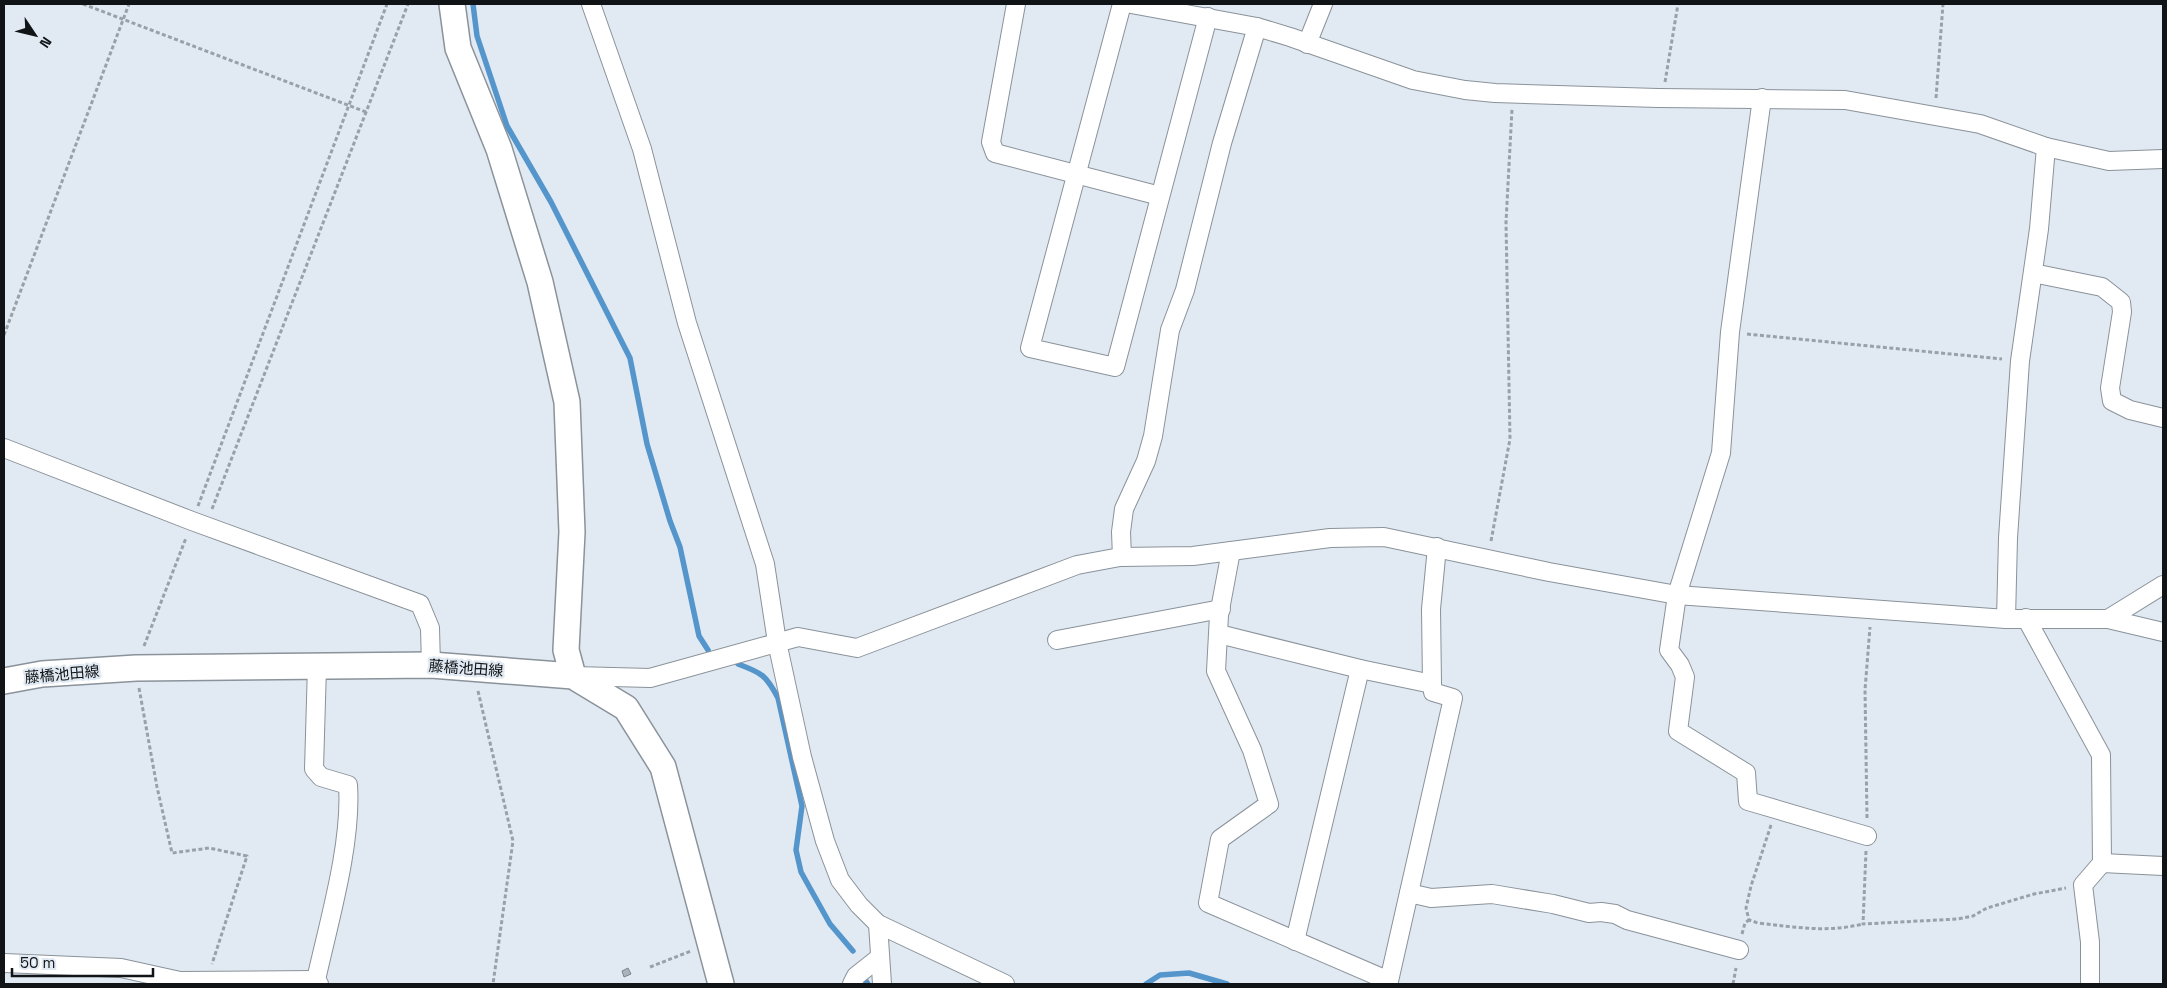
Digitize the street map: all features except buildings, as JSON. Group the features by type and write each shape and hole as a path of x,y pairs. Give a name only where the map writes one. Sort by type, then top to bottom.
{"main road":[{"path":"452,4 458,48 499,149 540,282 567,402 572,532 566,650 573,676"},
{"name":"藤橋池田線","path":"4,681 42,674 136,668 317,666 431,665 573,676 626,708 663,767 721,984"}],"street":[{"path":"591,4 642,150 687,323 765,564 777,642 802,758 825,841 840,880 859,905 878,924 1005,984"},
{"path":"1016,4 991,142 995,153 1160,196"},
{"path":"1122,4 1030,348 1114,366 1208,17"},
{"path":"1131,4 1257,27 1413,80 1466,90 1513,94 1662,98 1845,100 1980,124 2046,147 2108,161 2163,159"},
{"path":"1307,44 1323,4"},
{"path":"1122,557 1121,532 1124,509 1146,461 1170,330 1185,290 1222,143 1257,27"},
{"path":"1762,98 1730,332 1721,453 1677,594 1669,650 1680,665 1685,677 1678,731 1746,774 1748,801 1867,836"},
{"path":"2006,619 2008,538 2020,361 2039,229 2046,147"},
{"path":"2032,274 2102,287 2121,302 2122,312 2110,388 2112,400 2130,410 2163,418"},
{"path":"4,448 199,523 420,604 430,628 431,665"},
{"path":"573,676 650,678 798,637 857,648 1078,565 1122,557 1193,556 1330,538 1384,538 1437,547 1549,572 1677,594 2006,619 2108,619 2163,632"},
{"path":"1231,551 1220,609 1216,671 1252,750 1269,804 1220,839 1208,903 1389,981 1453,698 1433,692 1432,684 1431,608 1437,547"},
{"path":"2108,619 2163,586"},
{"path":"1057,640 1220,609"},
{"path":"2026,618 2101,755 2102,863 2083,885 2090,942 2090,984"},
{"path":"1219,634 1360,669 1432,684"},
{"path":"4,963 121,968 180,981 317,982 338,881 350,808 348,785 321,777 314,769 317,666"},
{"path":"1295,941 1360,669"},
{"path":"2102,863 2163,866"},
{"path":"1409,893 1431,898 1492,894 1553,904 1589,913 1615,914 1627,920 1739,950"},
{"path":"878,924 882,984"},
{"path":"852,984 856,976 880,957"}],"path":[{"path":"83,4 366,112"},
{"path":"4,335 129,4"},
{"path":"199,523 348,106 387,4"},
{"path":"206,982 247,856 209,848 172,853 156,787 136,668 199,523 408,4"},
{"path":"1662,98 1678,4"},
{"path":"1934,116 1942,4"},
{"path":"1488,558 1510,439 1506,222 1513,94"},
{"path":"1730,332 2020,361"},
{"path":"1863,924 1867,836 1865,690 1871,608"},
{"path":"473,668 513,841 493,984"},
{"path":"1777,810 1751,886 1746,908 1749,920 1758,923 1821,930 1863,924 1957,919 1973,916 1987,908 2034,894 2083,885"},
{"path":"650,967 710,942"}],"waterway":[{"path":"473,4 477,36 507,126 551,202 630,358 647,444 670,521 680,547 699,636 708,650"},
{"path":"738,664 762,676 770,684 778,698 802,806 796,850 801,872 830,924 853,951"},
{"path":"1146,984 1160,975 1189,973 1227,984"}]}
